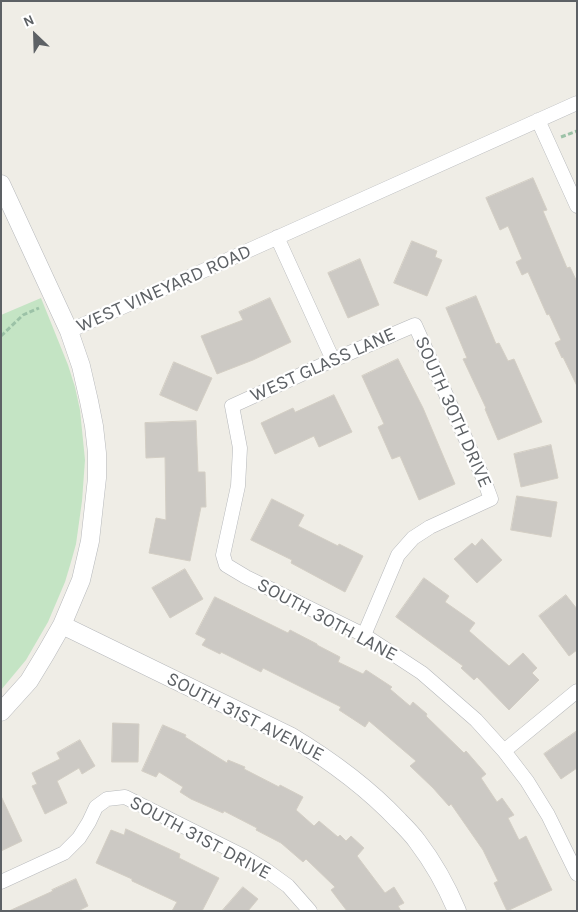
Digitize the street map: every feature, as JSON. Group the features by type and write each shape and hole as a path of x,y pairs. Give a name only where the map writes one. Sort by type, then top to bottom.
{"street":[{"name":"WEST VINEYARD ROAD","path":"1,712 28,681 62,625 81,580 90,542 97,478 97,453 94,426 81,366 69,331 577,103"},
{"path":"538,120 577,206"},
{"path":"1,184 6,206 69,331"},
{"path":"277,238 333,360"},
{"name":"WEST GLASS LANE","path":"232,406 415,325"},
{"name":"SOUTH 30TH DRIVE","path":"364,635 398,555 412,538 430,527 491,499 415,325"},
{"name":"SOUTH 30TH LANE","path":"232,406 240,448 238,486 223,555 226,565 246,577 364,635 422,673 476,720 504,751 527,782 548,815 577,874"},
{"name":"SOUTH 31ST AVENUE","path":"62,625 290,736 349,774 387,808 417,840 435,868 458,911"},
{"path":"504,751 577,691"},
{"name":"SOUTH 31ST DRIVE","path":"1,882 64,853 79,838 96,807 107,799 125,797 243,856 266,870 288,886 310,911"}],"path":[{"path":"1,336 23,315 40,308"}],"green space":[{"path":"41,298 68,365 80,410 85,460 82,501 76,544 71,562 65,582 48,622 26,660 1,690 1,315"}],"building":[{"path":"533,178 547,210 543,211 567,268 570,267 577,282 577,386 555,343 561,340 549,314 547,315 528,272 522,275 516,262 522,259 508,226 500,230 486,198"},
{"path":"412,241 437,251 435,257 442,260 427,296 394,283"},
{"path":"360,259 379,305 348,318 328,273"},
{"path":"476,296 496,344 499,343 508,361 514,359 542,422 498,440 486,408 463,359 467,358 446,308"},
{"path":"270,298 291,342 217,374 201,336 243,320 239,312"},
{"path":"398,359 423,408 455,484 419,500 400,456 392,459 378,427 384,424 362,376"},
{"path":"174,362 212,378 197,411 160,395"},
{"path":"334,395 352,432 319,447 314,436 275,454 261,423 293,408 295,412"},
{"path":"196,421 198,472 205,472 206,507 201,507 190,561 149,553 156,518 166,520 165,457 146,458 145,423"},
{"path":"551,445 558,478 521,487 514,454"},
{"path":"517,496 557,502 551,537 511,530"},
{"path":"272,499 304,515 298,526 363,556 345,592 291,563 292,560 251,540"},
{"path":"482,539 502,560 477,583 454,559 472,543 475,546"},
{"path":"185,569 203,599 170,618 152,588"},
{"path":"424,578 449,596 445,602 475,623 469,631 509,666 523,653 537,668 532,673 539,680 509,710 477,677 474,680 461,668 463,666 396,617"},
{"path":"566,595 577,609 577,650 569,656 539,616"},
{"path":"215,597 288,633 290,630 317,644 340,657 338,662 363,674 366,670 392,687 390,689 410,706 413,702 427,714 426,716 464,753 466,751 486,774 481,778 497,802 502,798 514,815 508,818 519,840 526,836 552,890 507,911 494,883 498,881 483,850 451,804 449,806 410,766 416,761 369,721 365,727 339,710 341,707 263,668 261,672 221,652 220,654 202,645 206,639 196,634"},
{"path":"113,723 139,724 138,762 112,762"},
{"path":"163,725 186,735 185,737 227,763 228,760 245,767 244,769 303,797 296,810 314,826 319,821 338,837 340,835 346,841 351,836 364,848 357,856 385,893 394,887 404,903 398,906 401,911 347,911 331,890 335,887 306,859 303,862 281,843 256,830 257,828 224,811 223,813 191,799 180,792 183,787 159,772 156,777 142,771"},
{"path":"577,731 577,768 561,779 544,754"},
{"path":"80,740 95,766 82,774 79,768 57,781 67,803 45,814 32,786 37,784 32,773 60,759 57,753"},
{"path":"1,796 22,841 1,851"},
{"path":"126,829 180,854 179,858 219,878 202,911 172,911 177,902 96,863 111,830 124,835"},
{"path":"76,879 88,906 78,911 9,911 53,891"},
{"path":"243,887 258,899 248,911 222,911"}]}
